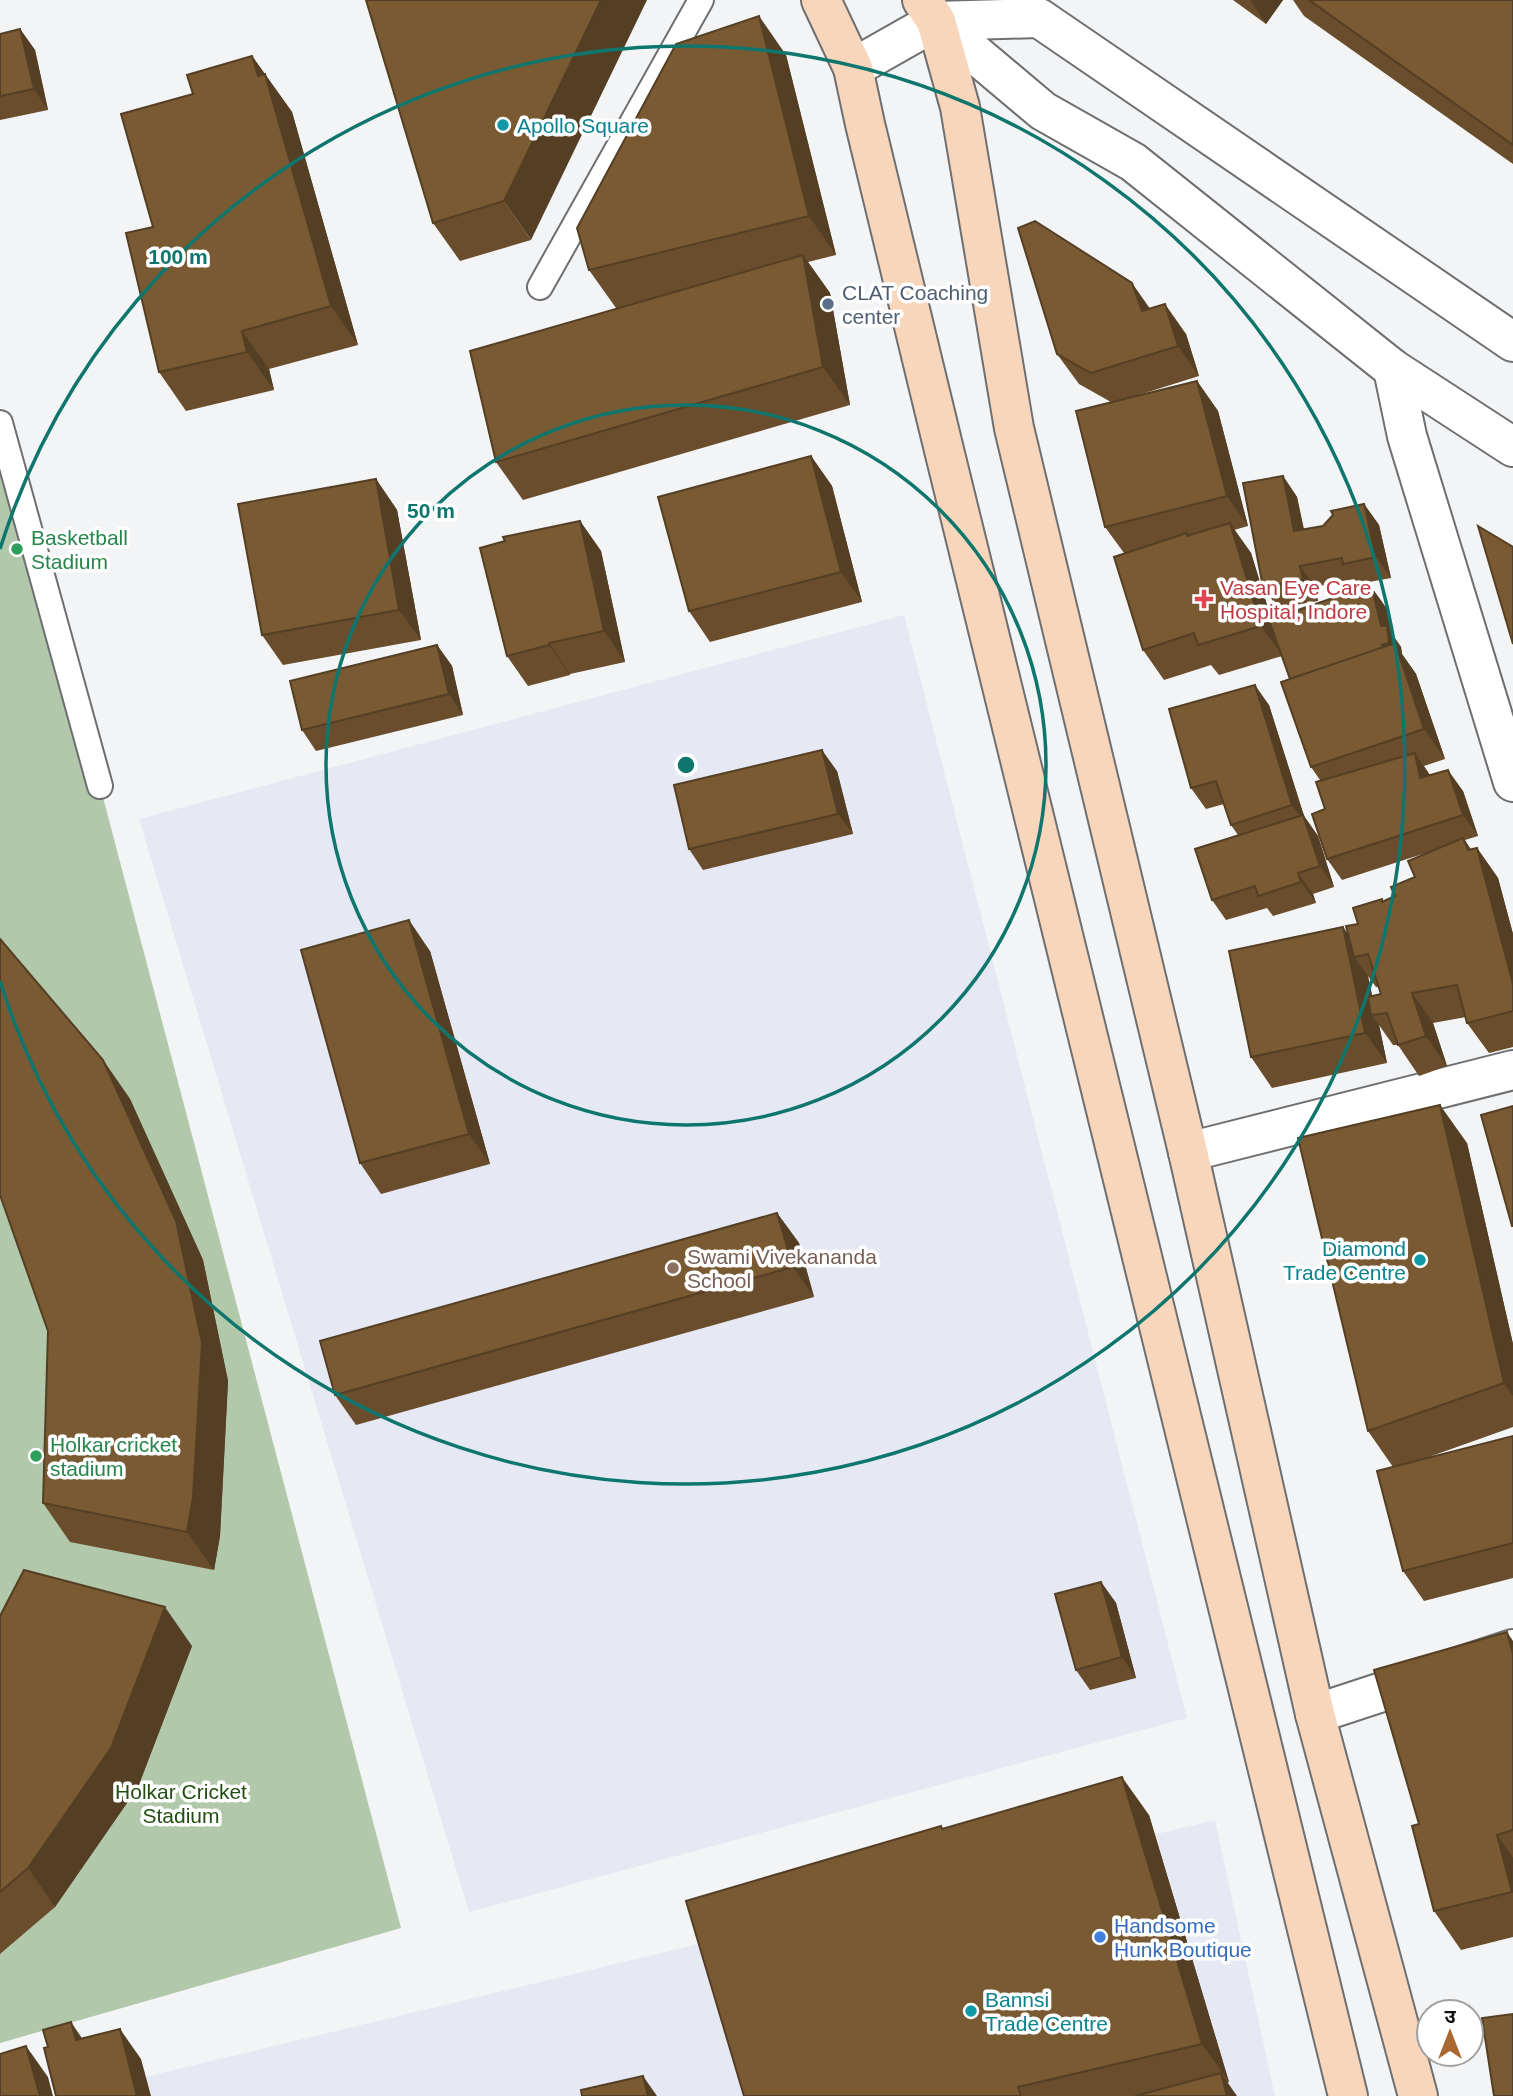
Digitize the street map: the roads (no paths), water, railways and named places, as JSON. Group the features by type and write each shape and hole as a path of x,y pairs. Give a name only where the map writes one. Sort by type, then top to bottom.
{"main road":[{"path":"821,0 853,68 1348,2096"},
{"path":"929,10 960,107 1014,428 1188,1152 1315,1713 1418,2096"}],"street":[{"path":"853,68 929,10 1039,18 1513,342"},
{"path":"929,10 1043,111 1133,162 1393,369 1513,447"},
{"path":"1393,369 1407,436 1513,782"},
{"path":"1188,1152 1513,1070"},
{"path":"1315,1713 1513,1649"}],"lane":[{"path":"540,288 701,0"},
{"path":"0,423 100,786"}],"place":[{"name":"Apollo Square","path":"503,125"},
{"name":"CLAT Coaching center","path":"828,304"},
{"name":"Basketball Stadium","path":"17,549"},
{"name":"Vasan Eye Care Hospital, Indore","path":"1204,599"},
{"name":"Diamond Trade Centre","path":"1420,1260"},
{"name":"Swami Vivekananda School","path":"673,1268"},
{"name":"Holkar cricket stadium","path":"36,1456"},
{"name":"Handsome Hunk Boutique","path":"1100,1937"},
{"name":"Bannsi Trade Centre","path":"971,2011"}],"park label":[{"name":"Holkar Cricket Stadium","path":"181,1803"}]}
